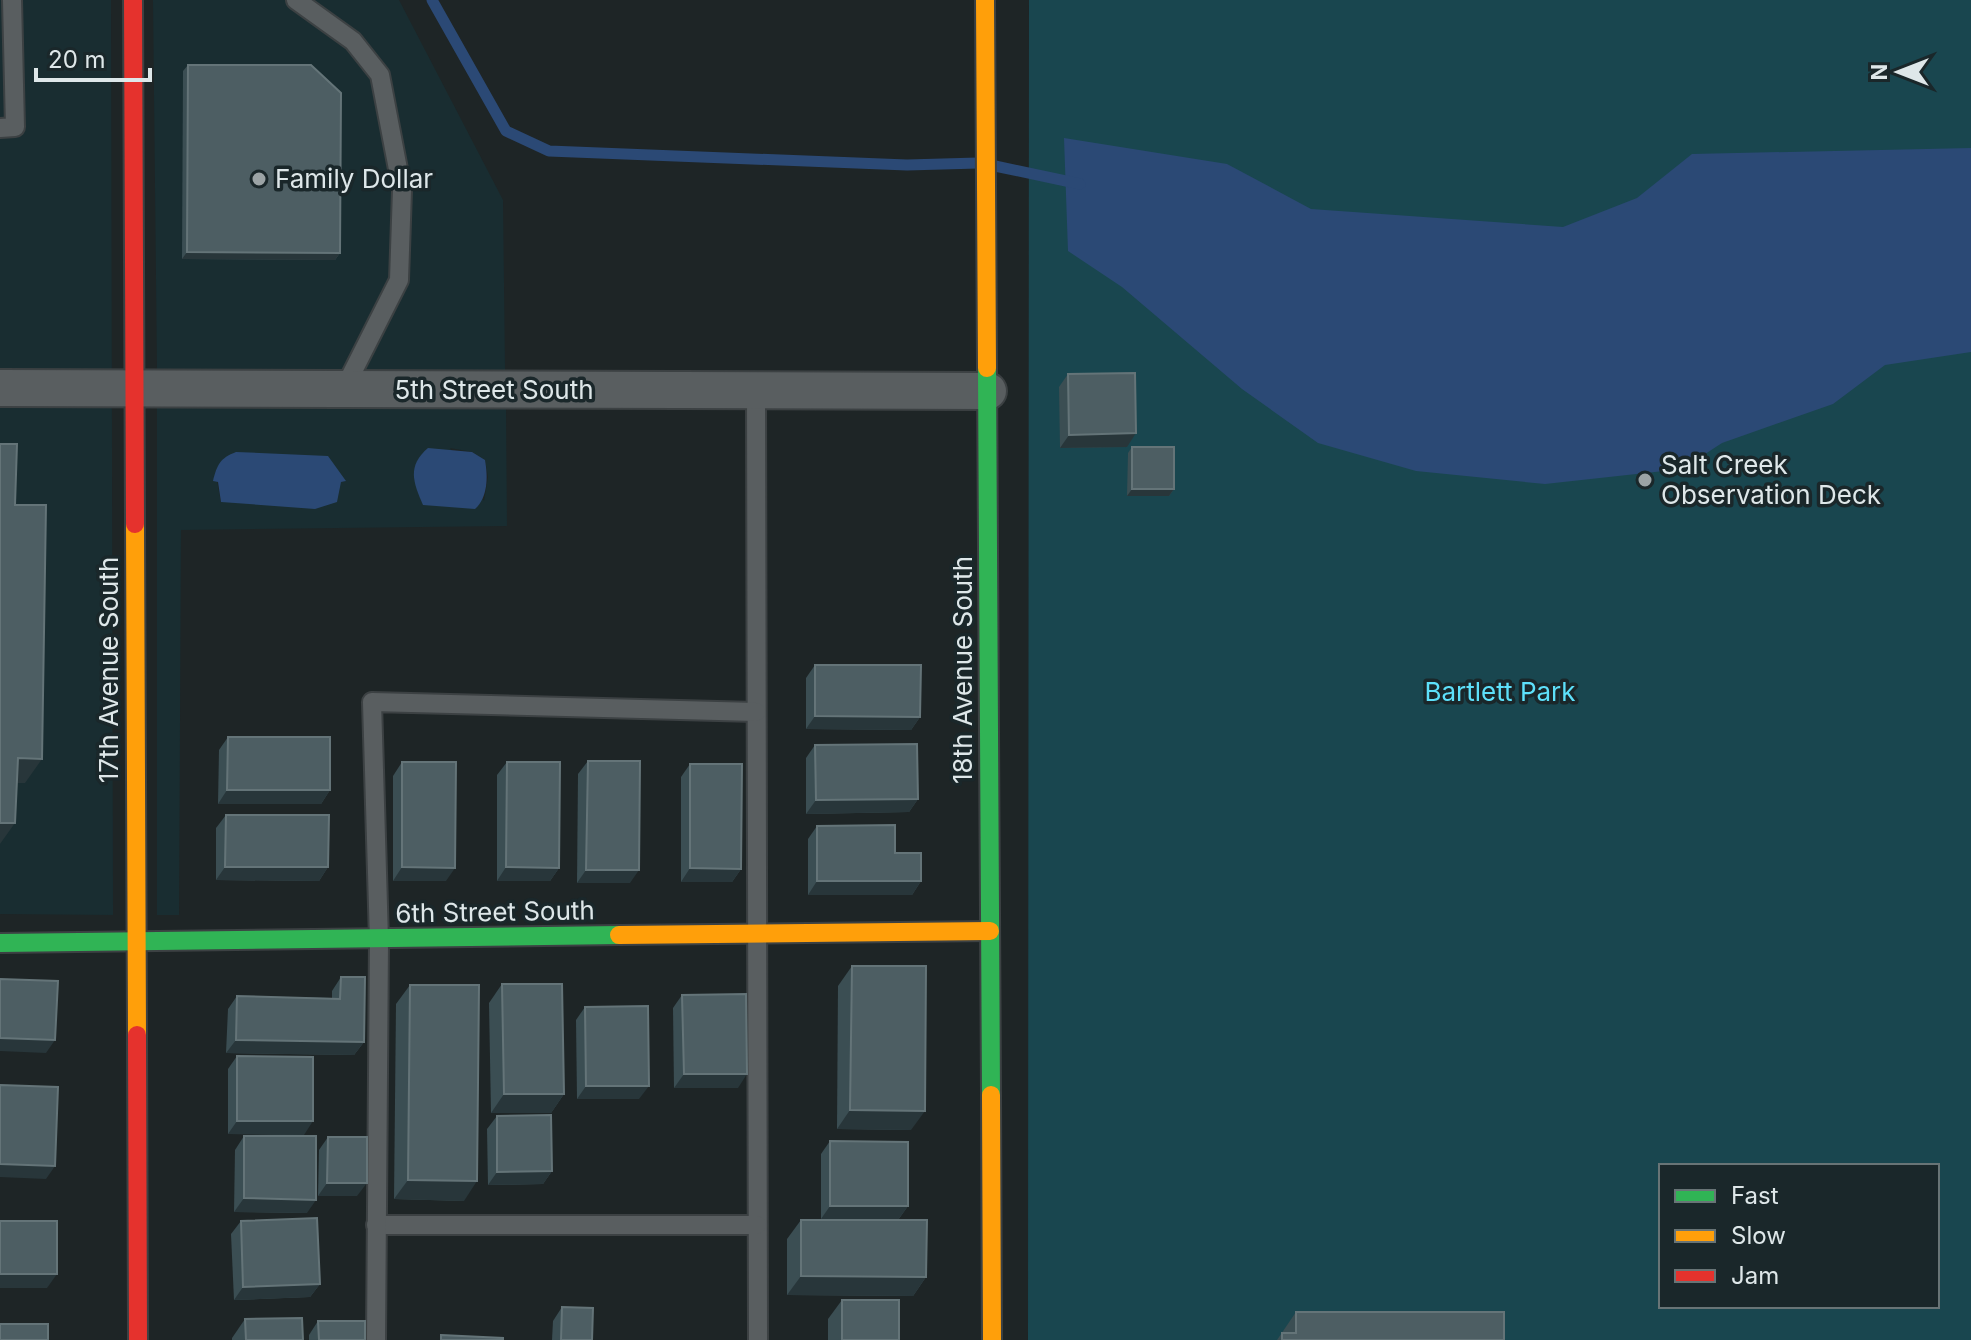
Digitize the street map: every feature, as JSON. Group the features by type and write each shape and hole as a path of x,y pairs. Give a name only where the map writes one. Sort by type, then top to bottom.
{"street":[{"name":"17th Avenue South","path":"133,0 138,1340"},
{"name":"18th Avenue South","path":"985,0 992,1340"},
{"name":"5th Street South","path":"0,388 988,391"},
{"name":"6th Street South","path":"0,943 990,931"}],"lane":[{"path":"7,127 12,0"},
{"path":"296,0 353,41 380,75 402,190 399,280 344,389"},
{"path":"756,391 758,1340"},
{"path":"376,1340 379,940 372,702 756,712"},
{"path":"376,1225 757,1225"}],"shaded area":[{"path":"0,0 111,0 113,915 0,914"},
{"path":"153,0 399,0 503,200 505,370 157,369"},
{"path":"157,408 506,409 507,526 181,530 179,915 157,915","holes":["450,448 472,452 485,460 488,477 484,501","217,481 345,481 221,502"]}],"green space":[{"name":"Bartlett Park","path":"1029,0 1971,0 1971,1340 1028,1340"}],"water":[{"path":"1064,138 1227,164 1311,209 1563,227 1637,198 1692,154 1971,148 1971,352 1885,365 1833,404 1722,443 1682,469 1545,484 1416,471 1318,443 1242,389 1122,287 1068,251"},
{"path":"428,448 472,452 485,460 486,486 475,509 423,505 414,475 417,461"},
{"path":"236,452 328,456 346,481 341,482 337,502 315,509 221,502 218,482 213,481 214,475 223,460"}],"building":[{"name":"Family Dollar","path":"188,65 311,65 341,93 340,253 187,252"},
{"path":"1135,373 1136,433 1069,435 1068,374"},
{"path":"0,444 17,444 15,505 46,505 42,759 18,758 15,823 0,823"},
{"path":"1132,447 1174,447 1174,489 1132,489"},
{"path":"815,665 921,665 920,717 815,716"},
{"path":"228,737 330,737 330,790 227,790"},
{"path":"917,744 918,799 816,800 815,745"},
{"path":"588,761 640,761 639,870 586,870"},
{"path":"402,762 456,762 455,868 402,867"},
{"path":"507,762 560,762 559,868 506,867"},
{"path":"690,764 742,764 741,869 690,868"},
{"path":"226,815 329,815 328,867 225,867"},
{"path":"895,825 895,853 921,853 921,881 817,881 817,826"},
{"path":"852,966 926,966 925,1111 850,1110"},
{"path":"341,977 365,977 364,1042 236,1040 237,996 340,999"},
{"path":"0,979 58,981 55,1040 0,1038"},
{"path":"502,984 562,984 564,1094 504,1094"},
{"path":"410,985 479,985 477,1181 408,1180"},
{"path":"746,994 747,1074 684,1074 682,995"},
{"path":"648,1006 649,1086 586,1086 585,1007"},
{"path":"237,1056 313,1057 313,1121 237,1121"},
{"path":"0,1085 58,1087 55,1166 0,1164"},
{"path":"551,1115 552,1171 497,1172 497,1116"},
{"path":"244,1136 316,1136 316,1200 244,1198"},
{"path":"328,1137 367,1137 367,1183 327,1183"},
{"path":"830,1141 908,1142 908,1206 830,1206"},
{"path":"317,1218 320,1284 243,1287 241,1221"},
{"path":"801,1220 927,1220 926,1277 801,1276"},
{"path":"0,1221 57,1221 57,1274 0,1274"},
{"path":"842,1300 899,1300 899,1340 842,1340"},
{"path":"562,1307 593,1308 592,1340 561,1340"},
{"path":"1296,1312 1504,1312 1504,1340 1282,1340 1282,1333 1296,1333"},
{"path":"302,1318 303,1340 246,1340 245,1319"},
{"path":"318,1321 365,1321 365,1340 319,1340"},
{"path":"0,1324 48,1324 48,1340 0,1340"},
{"path":"441,1335 503,1338 503,1340 441,1340"}],"waterway":[{"path":"432,0 506,131 549,151 907,165 978,163"},
{"path":"995,166 1080,184"}],"traffic: fast":[{"path":"987,368 991,1095"},
{"path":"0,943 619,935"}],"traffic: slow":[{"path":"985,0 987,368"},
{"path":"135,524 137,1035"},
{"path":"619,935 990,931"},
{"path":"991,1095 992,1340"}],"traffic: jam":[{"path":"133,0 135,524"},
{"path":"137,1035 138,1340"}],"place":[{"name":"Family Dollar","path":"259,179"},
{"name":"Salt Creek Observation Deck","path":"1645,480"}]}
